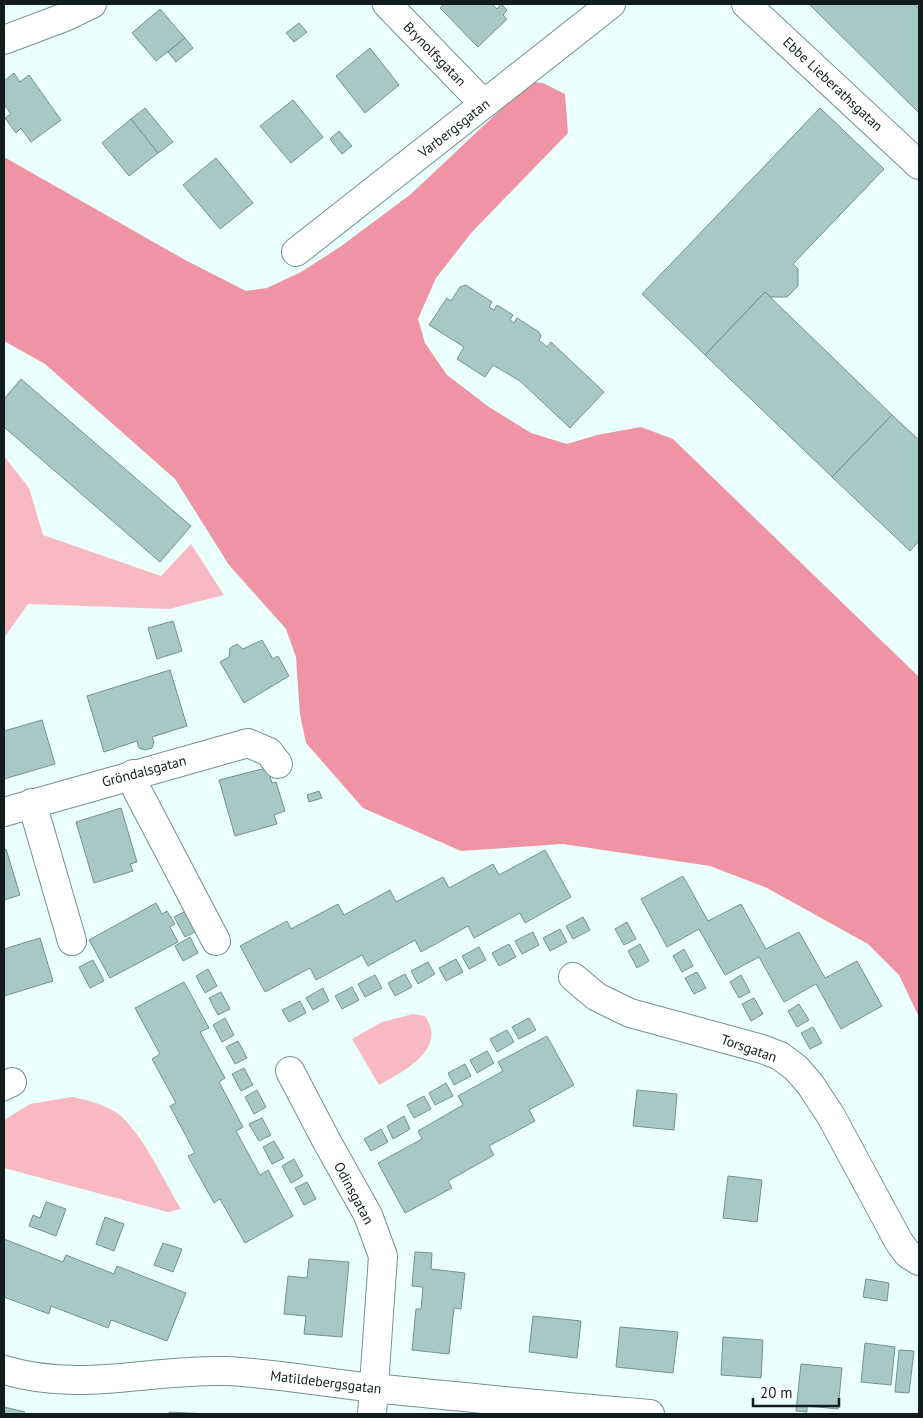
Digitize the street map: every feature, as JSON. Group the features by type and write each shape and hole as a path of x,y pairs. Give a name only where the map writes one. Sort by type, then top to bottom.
{"street":[{"path":"4,40 65,17 92,4"},
{"name":"Brynolfsgatan","path":"387,4 484,104"},
{"name":"Varbergsgatan","path":"296,252 611,4"},
{"name":"Ebbe Lieberathsgatan","path":"746,4 919,165"},
{"name":"Gröndalsgatan","path":"4,812 248,743 269,752 278,764"},
{"path":"133,774 137,790 216,941"},
{"path":"32,803 72,941"},
{"name":"Torsgatan","path":"573,978 597,997 630,1012 762,1049 780,1056 796,1068 831,1116 900,1242 908,1254 919,1261"},
{"name":"Odinsgatan","path":"290,1071 368,1215 383,1256 373,1401"},
{"name":"Matildebergsgatan","path":"4,1370 45,1379 76,1381 109,1381 194,1371 225,1371 373,1401 650,1414"}],"shaded area":[{"path":"530,82 543,83 565,94 568,133 472,232 436,278 418,319 425,343 447,375 489,407 531,433 567,444 597,435 641,427 673,439 919,677 919,1017 899,975 868,944 767,888 710,866 563,844 461,851 363,808 306,743 300,715 296,657 286,629 229,565 175,479 45,364 4,341 4,157 187,261 246,291 267,288 301,272 340,247 411,194"},
{"path":"4,456 29,488 43,535 161,576 191,544 224,595 169,609 28,604 4,638"},
{"path":"413,1014 425,1016 431,1028 431,1039 427,1049 411,1066 379,1085 352,1039 382,1022"},
{"path":"72,1097 105,1107 117,1113 131,1126 147,1149 181,1209 168,1212 4,1168 4,1120 30,1104"}],"building":[{"path":"444,4 492,4 497,9 501,4 507,10 503,15 507,19 478,47 440,8"},
{"path":"809,4 914,4 919,8 919,113"},
{"path":"160,9 185,38 156,61 132,33"},
{"path":"299,23 307,32 294,42 286,33"},
{"path":"185,38 193,48 176,62 168,52"},
{"path":"370,48 399,85 365,113 336,76"},
{"path":"14,73 20,82 29,75 61,120 31,142 21,128 16,133 5,118 11,114 4,104 4,81"},
{"path":"293,100 323,137 291,163 260,126"},
{"path":"145,108 173,142 158,153 131,119"},
{"path":"820,108 884,169 793,264 798,269 798,286 787,297 770,297 765,292 705,355 642,294"},
{"path":"131,119 158,153 129,176 102,143"},
{"path":"339,131 352,146 342,154 330,139"},
{"path":"216,158 253,203 220,229 183,185"},
{"path":"466,285 492,302 489,307 494,310 497,305 513,315 510,320 514,323 517,318 539,332 541,336 539,340 547,347 551,342 604,392 570,428 520,381 493,365 485,377 457,359 464,347 429,325 447,298 451,301 460,287"},
{"path":"765,292 892,415 832,477 705,355"},
{"path":"21,379 191,526 160,562 4,427 4,399"},
{"path":"892,415 919,440 919,541 910,551 832,477"},
{"path":"173,621 182,651 157,659 148,628"},
{"path":"262,640 273,659 278,656 289,676 244,703 220,662 229,657 230,648 237,644 243,649"},
{"path":"170,670 187,726 152,737 154,742 152,748 145,750 139,748 137,741 104,752 87,696"},
{"path":"42,720 55,764 4,779 4,731"},
{"path":"262,769 269,773 272,783 276,782 285,811 274,815 277,824 235,836 219,780"},
{"path":"319,791 322,798 309,802 307,795"},
{"path":"121,808 137,862 130,864 133,871 94,883 76,822"},
{"path":"6,849 20,895 4,900 4,850"},
{"path":"545,850 571,897 525,923 520,913 474,938 468,926 421,952 415,940 368,966 362,955 316,980 310,968 265,992 240,946 287,921 291,929 338,904 344,915 390,890 396,902 443,877 449,888 493,864 499,875"},
{"path":"683,876 708,921 741,904 766,949 799,932 825,978 857,961 882,1006 841,1029 816,984 784,1002 759,957 725,975 699,929 667,947 641,899"},
{"path":"156,903 162,914 167,911 175,924 170,927 178,942 110,978 89,940"},
{"path":"190,909 201,929 185,937 174,917"},
{"path":"583,917 590,930 573,939 566,926"},
{"path":"627,922 636,939 624,945 615,929"},
{"path":"560,929 567,942 550,951 543,938"},
{"path":"533,932 539,945 522,954 515,941"},
{"path":"190,937 198,953 183,961 175,946"},
{"path":"40,938 53,981 4,996 4,949"},
{"path":"509,944 516,957 499,966 492,953"},
{"path":"640,944 649,961 637,968 628,951"},
{"path":"479,947 486,960 469,969 462,956"},
{"path":"684,949 693,966 682,972 673,956"},
{"path":"456,959 463,972 446,981 439,968"},
{"path":"93,960 104,981 90,988 79,967"},
{"path":"428,962 435,974 418,984 411,971"},
{"path":"208,969 217,986 205,993 196,976"},
{"path":"697,972 706,988 694,994 685,978"},
{"path":"405,974 412,987 395,996 388,983"},
{"path":"375,975 382,988 365,997 358,984"},
{"path":"741,975 750,992 739,998 730,982"},
{"path":"184,982 209,1028 200,1032 225,1078 219,1082 243,1127 236,1131 260,1175 268,1170 293,1216 245,1243 220,1199 214,1203 188,1156 195,1153 170,1106 176,1103 152,1059 160,1054 135,1008"},
{"path":"352,987 359,1000 342,1009 335,996"},
{"path":"323,988 329,1001 313,1010 306,998"},
{"path":"221,992 230,1009 218,1015 209,998"},
{"path":"754,998 763,1014 751,1021 742,1004"},
{"path":"300,1001 306,1013 289,1022 282,1010"},
{"path":"799,1004 809,1020 797,1027 788,1011"},
{"path":"225,1018 234,1035 222,1042 213,1025"},
{"path":"529,1018 536,1030 519,1039 512,1027"},
{"path":"813,1027 822,1043 810,1049 801,1033"},
{"path":"507,1030 514,1042 497,1052 490,1039"},
{"path":"547,1036 574,1085 529,1110 535,1121 489,1146 494,1155 448,1181 452,1188 405,1213 378,1163 422,1139 418,1131 463,1105 458,1096 503,1071 498,1062"},
{"path":"238,1041 247,1058 235,1064 226,1047"},
{"path":"487,1051 494,1063 477,1073 470,1060"},
{"path":"465,1064 471,1076 454,1085 448,1073"},
{"path":"244,1068 253,1085 241,1091 232,1074"},
{"path":"446,1083 453,1096 435,1105 429,1093"},
{"path":"257,1090 266,1107 254,1114 245,1097"},
{"path":"637,1090 677,1094 674,1130 633,1126"},
{"path":"424,1096 431,1109 414,1118 407,1105"},
{"path":"404,1116 410,1129 393,1139 387,1126"},
{"path":"262,1118 271,1135 259,1141 249,1124"},
{"path":"381,1129 388,1142 371,1151 364,1139"},
{"path":"274,1141 284,1158 272,1164 263,1147"},
{"path":"294,1159 303,1176 291,1183 282,1166"},
{"path":"728,1176 762,1180 757,1222 723,1218"},
{"path":"307,1182 316,1199 304,1205 295,1188"},
{"path":"46,1202 66,1209 56,1236 29,1226 33,1215 40,1218"},
{"path":"105,1217 124,1224 114,1251 96,1244"},
{"path":"4,1239 63,1262 66,1255 114,1274 117,1266 186,1293 167,1341 111,1320 108,1328 51,1306 49,1314 4,1297"},
{"path":"163,1243 182,1249 173,1272 154,1265"},
{"path":"415,1252 432,1253 431,1269 465,1273 461,1309 454,1308 449,1354 412,1350 416,1309 421,1309 423,1287 412,1286"},
{"path":"309,1259 349,1262 342,1337 304,1334 306,1316 284,1314 288,1276 307,1278"},
{"path":"866,1279 889,1283 887,1301 863,1297"},
{"path":"533,1316 581,1321 577,1358 529,1352"},
{"path":"620,1327 678,1332 673,1373 616,1367"},
{"path":"723,1337 763,1340 761,1378 721,1375"},
{"path":"865,1343 895,1347 891,1385 861,1382"},
{"path":"899,1350 914,1351 909,1393 895,1392"},
{"path":"801,1364 842,1368 838,1409 807,1406 807,1412 796,1411"},
{"path":"4,1407 25,1412 24,1414 4,1414"},
{"path":"169,1412 209,1414 169,1414"}]}
